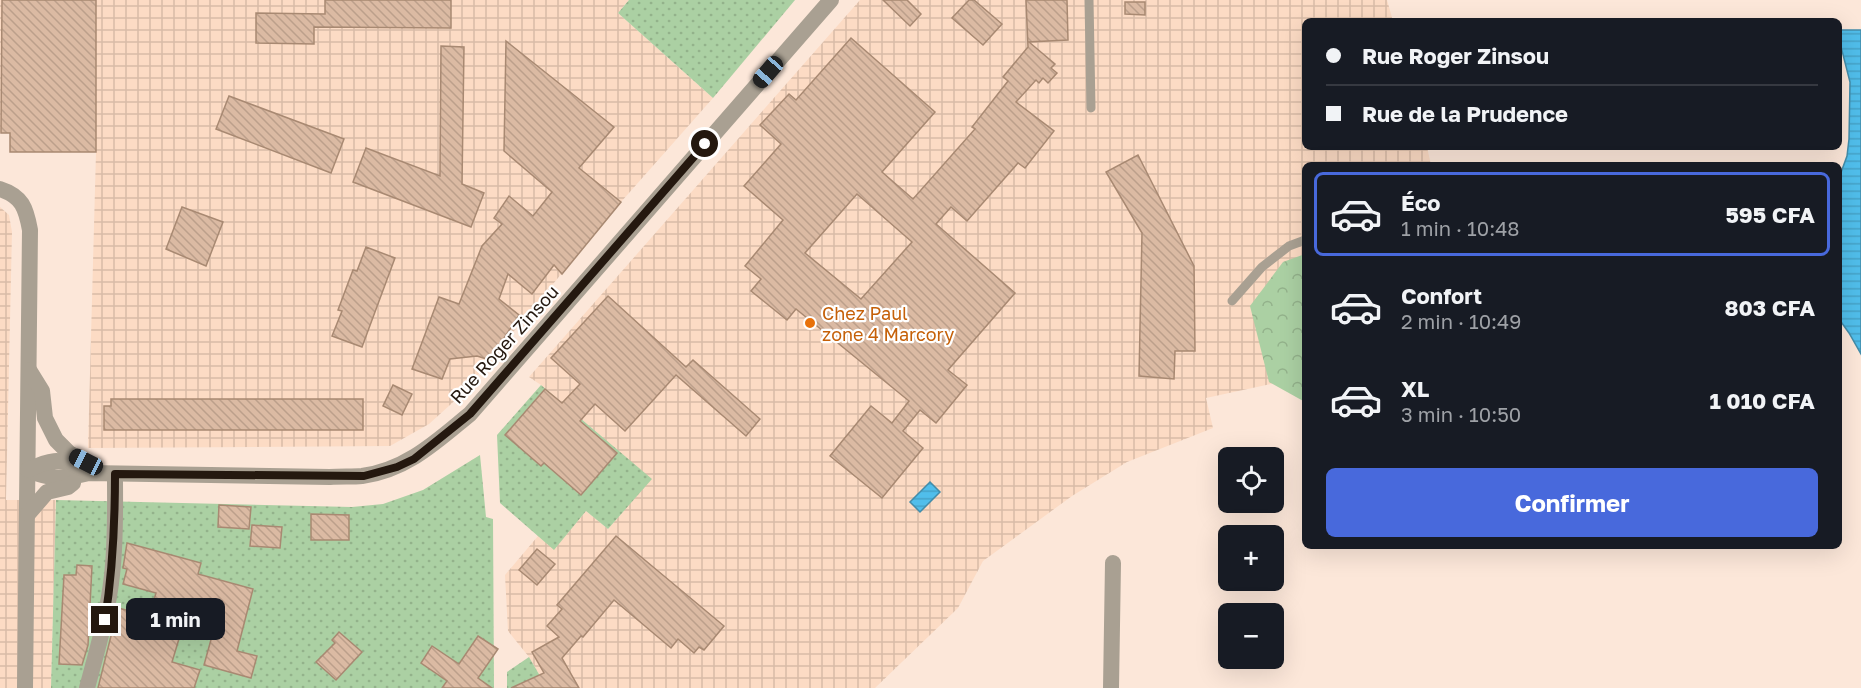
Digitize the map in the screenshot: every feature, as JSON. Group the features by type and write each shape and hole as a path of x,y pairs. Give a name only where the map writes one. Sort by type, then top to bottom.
{"street":[{"name":"Rue Roger Zinsou","path":"28,470 45,477 67,478 89,473 364,476 397,467 414,459 470,414 831,0"},
{"path":"0,189 13,193 26,209 30,230 25,688"},
{"path":"28,514 47,492 68,487 89,473 86,462 69,453 56,440 45,418 42,391 29,370"},
{"path":"87,688 105,620 112,576 116,529 115,474"},
{"path":"1112,688 1113,563"}],"lane":[{"path":"1089,0 1091,108"},
{"path":"1232,301 1262,267 1289,246 1302,241"}],"shaded area":[{"path":"0,0 629,0 618,13 713,98 621,202 461,395 429,424 390,446 88,448 96,152 10,152 10,133 0,133"},
{"path":"860,0 1387,0 1392,18 1302,18 1302,150 1428,150 1430,162 1302,162 1302,399 1275,383 1206,398 1213,428 1127,462 1072,496 983,561 958,608 875,688 547,688 529,657 508,631 505,575 538,536 554,549 586,511 608,529 651,479 529,377"},
{"path":"0,207 9,215 12,232 6,500 56,500 51,688 0,688"}],"green space":[{"path":"629,0 795,0 713,98 618,13"},
{"path":"1302,255 1302,400 1269,382 1250,306 1283,262"},
{"path":"541,385 652,479 608,529 586,511 554,550 500,503 497,435"},
{"path":"480,455 486,517 493,519 494,688 51,688 56,500 352,507 383,504 423,490"},
{"path":"529,657 547,688 507,688 507,672"}],"water":[{"path":"1842,30 1861,30 1861,354 1842,323 1842,170 1847,156 1849,139 1850,82 1842,51"},
{"path":"930,482 940,492 920,512 910,502"}],"building":[{"path":"2,0 96,0 96,152 10,152 10,133 1,133"},
{"path":"325,0 451,0 451,28 314,27 314,44 256,43 256,13 325,14"},
{"path":"883,0 907,0 921,14 910,26"},
{"path":"969,0 974,0 1002,24 983,45 952,18"},
{"path":"1026,0 1067,0 1068,40 1029,42 1055,64 1051,68 1057,73 1048,83 1043,78 1039,83 1036,80 1016,102 1054,131 1025,168 1018,163 967,221 951,207 936,224 1015,293 948,370 967,385 936,423 920,410 903,431 923,448 882,498 830,456 871,406 892,423 909,401 796,309 787,320 751,291 761,279 745,266 783,220 744,186 781,144 760,125 789,94 796,100 851,38 935,112 882,172 913,199 975,129 972,127 1008,81 1003,77 1028,47","holes":["857,194 912,242 861,299 805,253"]},
{"path":"1125,2 1145,2 1145,15 1125,14"},
{"path":"506,41 614,127 579,168 621,202 562,274 554,265 532,294 508,274 499,299 519,315 490,360 477,356 450,359 442,379 412,369 439,297 459,304 482,246 502,224 494,218 509,196 533,216 552,192 504,151"},
{"path":"441,46 464,47 462,184 484,193 471,227 353,182 366,148 440,176"},
{"path":"229,96 344,139 331,173 216,129"},
{"path":"1138,155 1194,266 1195,351 1175,351 1174,379 1139,376 1142,233 1106,172"},
{"path":"182,207 223,222 206,266 166,249"},
{"path":"366,247 395,258 362,347 332,336 342,311 338,310 353,270 357,271"},
{"path":"608,296 686,367 693,360 760,419 746,436 676,375 625,431 595,404 580,421 617,453 581,495 544,463 541,466 505,435 545,389 562,403 580,384 551,358"},
{"path":"393,385 412,394 402,415 383,406"},
{"path":"111,399 363,399 363,430 104,430 104,406 111,406"},
{"path":"219,505 251,507 249,529 218,527"},
{"path":"311,514 349,515 349,540 311,540"},
{"path":"252,525 282,527 280,548 250,546"},
{"path":"616,536 724,626 704,650 699,647 694,653 678,639 671,648 614,600 562,658 579,688 511,688 544,673 532,652 559,637 547,626 562,609 557,605"},
{"path":"127,543 201,563 198,574 253,589 237,651 257,656 251,678 204,665 220,607 191,599 172,662 200,670 194,688 98,688 118,608 149,616 156,593 123,584 127,569 123,568"},
{"path":"537,549 555,564 537,585 519,570"},
{"path":"77,565 92,566 88,645 82,665 59,664 64,575 76,575"},
{"path":"339,632 362,652 336,680 316,662 335,643 332,640"},
{"path":"478,636 498,649 478,678 492,688 442,688 447,681 421,663 432,646 459,664"}],"place":[{"name":"Chez Paul zone 4 Marcory","path":"810,323"}],"route":[{"path":"105,620 116,529 115,474 364,476 397,467 414,459 470,414 705,144"}]}
